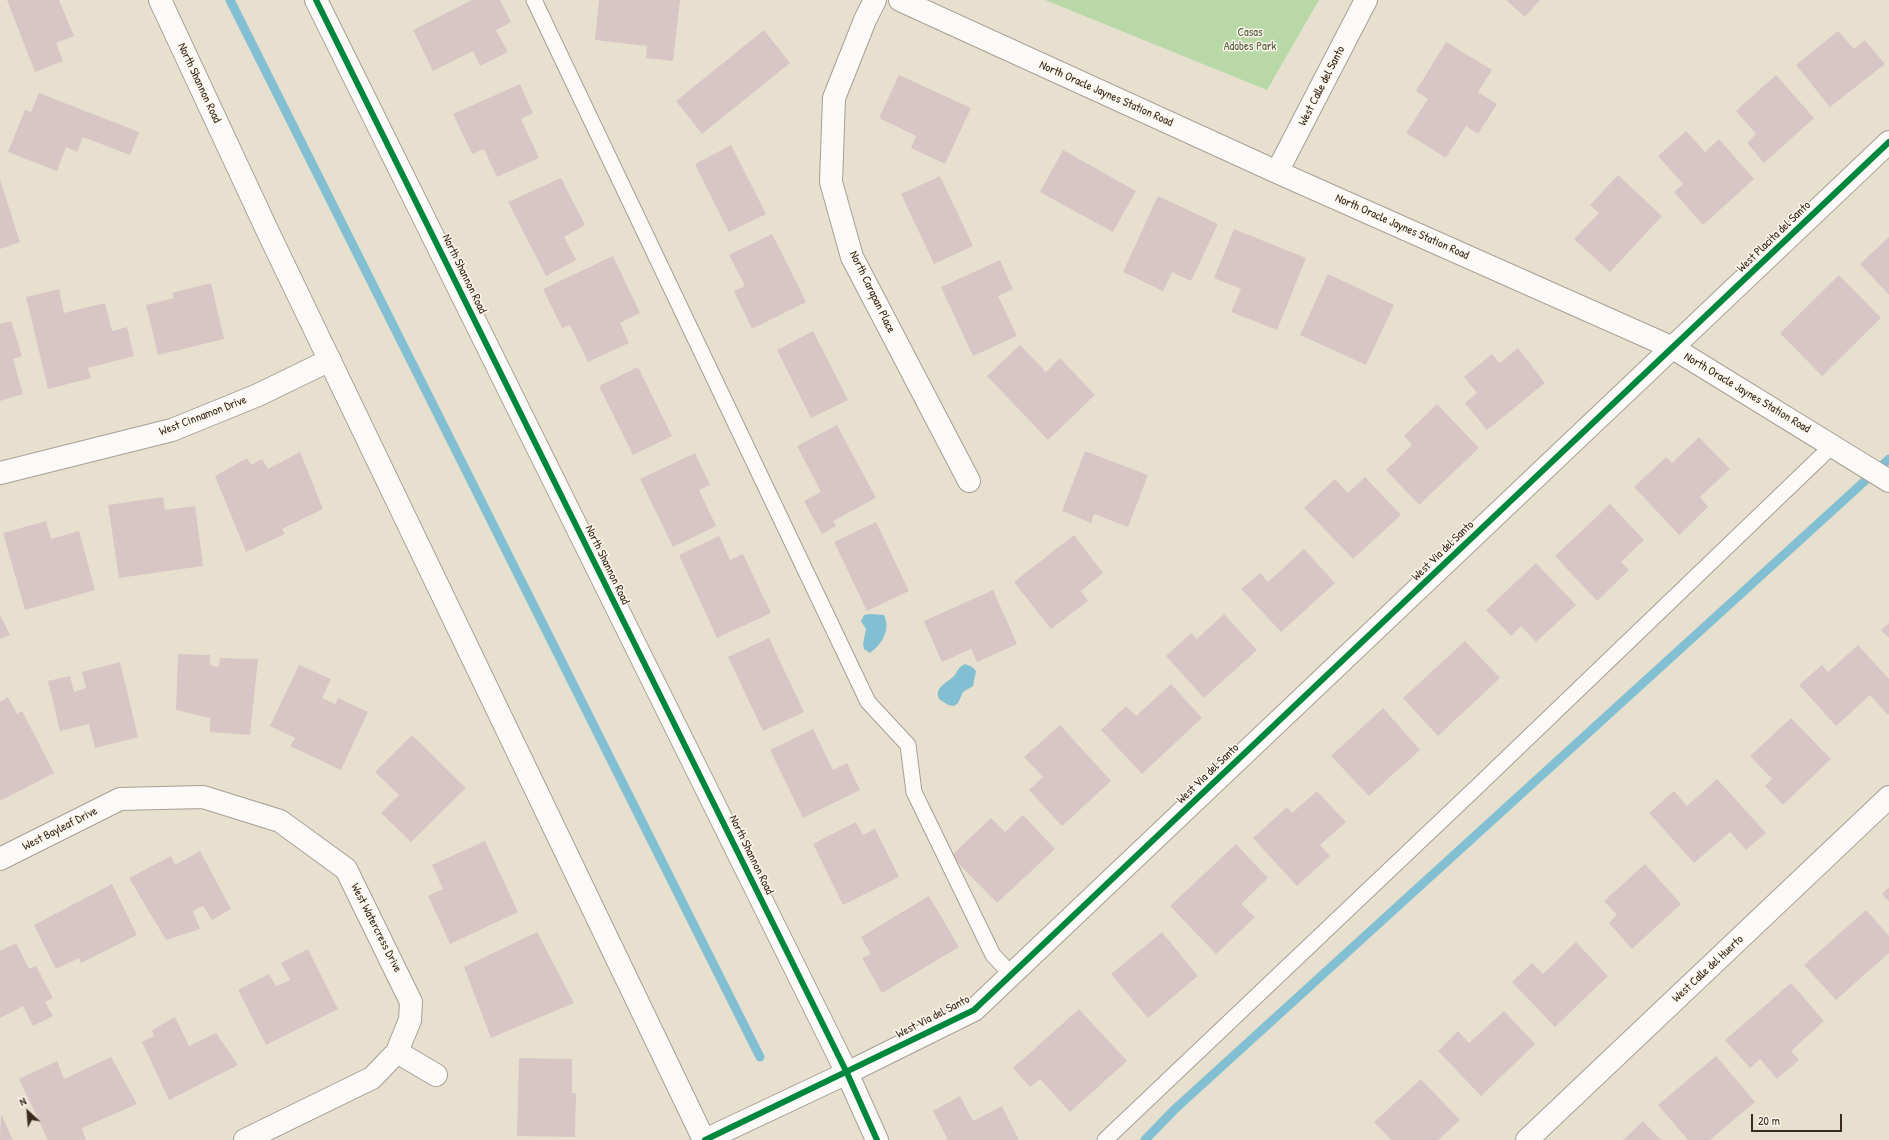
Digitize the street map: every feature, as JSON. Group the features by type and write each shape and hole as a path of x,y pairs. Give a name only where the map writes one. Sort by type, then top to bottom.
{"street":[{"name":"North Shannon Road","path":"160,0 330,360 704,1140"},
{"name":"North Shannon Road","path":"316,0 847,1073 877,1140"},
{"name":"North Carapan Place","path":"875,0 865,20 834,98 830,182 852,257 969,481"},
{"name":"North Oracle Jaynes Station Road","path":"900,0 1277,172 1673,348 1833,445 1889,481"},
{"name":"West Calle del Santo","path":"1277,172 1366,0"},
{"name":"West Placita del Santo","path":"1673,348 1889,142"},
{"name":"West Via del Santo","path":"704,1140 847,1073 974,1010 1673,348"},
{"name":"West Cinnamon Drive","path":"0,473 172,430 258,395 330,360"},
{"name":"West Watercress Drive","path":"120,799 203,797 280,821 346,869 411,1002 410,1020 396,1052 372,1078 245,1140"},
{"name":"West Calle del Huerto","path":"1527,1140 1889,797"},
{"name":"West Bayleaf Drive","path":"0,859 120,799"},
{"path":"396,1052 436,1075"}],"lane":[{"path":"534,0 868,702 908,745 914,792 994,955 1012,975"},
{"path":"1105,1140 1481,783 1833,445"}],"green space":[{"name":"Casas Adobes Park","path":"1045,0 1319,0 1267,90"}],"water":[{"path":"864,615 884,615 886,621 886,631 882,641 870,653 864,649 863,644 866,629 861,621"},
{"path":"965,664 972,667 976,671 973,686 963,692 958,703 954,706 948,705 939,699 938,691 954,676 959,668"}],"building":[{"path":"7,0 59,0 74,36 56,43 63,61 35,72"},
{"path":"472,0 500,0 511,22 496,30 508,52 480,66 473,51 433,71 413,30"},
{"path":"599,0 680,0 673,61 646,58 647,46 595,40"},
{"path":"1506,0 1540,0 1525,17"},
{"path":"764,30 790,63 702,134 676,101"},
{"path":"1838,31 1854,49 1865,40 1885,64 1830,107 1796,65"},
{"path":"1446,42 1492,70 1478,92 1497,104 1478,134 1466,126 1446,158 1406,133 1428,99 1416,91"},
{"path":"899,75 971,108 945,164 911,148 916,136 879,118"},
{"path":"1776,75 1814,118 1764,163 1747,143 1756,134 1736,111"},
{"path":"520,84 533,113 521,119 539,158 497,177 484,149 472,154 453,114"},
{"path":"39,93 139,132 130,155 83,137 77,152 66,147 57,171 8,152 25,110 31,112"},
{"path":"1686,131 1705,152 1719,139 1754,179 1703,225 1674,192 1683,184 1658,156"},
{"path":"731,145 766,214 729,232 695,164"},
{"path":"1063,150 1136,191 1113,232 1040,192"},
{"path":"1618,175 1662,216 1610,272 1574,239 1599,213 1590,205"},
{"path":"940,176 973,246 934,264 901,194"},
{"path":"561,178 585,225 564,237 576,260 546,276 508,202"},
{"path":"0,180 20,242 0,249"},
{"path":"1158,196 1218,224 1191,281 1172,272 1163,291 1123,272"},
{"path":"1234,229 1306,258 1277,330 1231,312 1241,289 1214,278"},
{"path":"772,234 806,302 752,329 734,291 745,286 729,255"},
{"path":"1889,237 1889,295 1860,264"},
{"path":"613,256 640,313 620,323 629,343 588,362 570,325 562,328 543,289"},
{"path":"1000,260 1013,289 998,296 1017,336 973,356 941,287"},
{"path":"1328,274 1394,305 1366,365 1300,335"},
{"path":"1839,275 1881,318 1822,376 1780,333"},
{"path":"211,283 224,339 158,355 146,305 174,298 172,293"},
{"path":"59,289 64,313 105,303 112,331 127,327 134,356 88,368 91,378 48,389 26,297"},
{"path":"11,321 22,356 13,359 23,394 0,401 0,324"},
{"path":"813,331 848,400 811,418 777,350"},
{"path":"1020,345 1046,372 1060,358 1095,395 1048,440 987,376"},
{"path":"1518,348 1545,383 1487,430 1465,403 1477,393 1464,377 1492,354 1500,363"},
{"path":"638,367 672,436 633,455 599,386"},
{"path":"1437,404 1479,448 1419,505 1386,470 1412,445 1404,436"},
{"path":"837,425 876,498 833,521 836,526 822,534 804,501 821,492 797,446"},
{"path":"1699,437 1730,469 1700,497 1708,507 1679,535 1634,487 1666,457 1672,463"},
{"path":"1085,451 1148,475 1128,527 1094,514 1091,523 1062,511"},
{"path":"300,452 323,509 282,529 285,534 246,552 215,476 247,458 251,465 262,459 268,469"},
{"path":"695,453 710,485 699,490 716,526 673,547 640,479"},
{"path":"1365,477 1401,515 1353,559 1304,508 1335,479 1348,493"},
{"path":"163,497 165,510 195,506 203,566 119,578 108,505"},
{"path":"1610,504 1644,540 1621,562 1629,570 1597,601 1555,556"},
{"path":"46,521 51,539 79,531 95,590 25,610 3,533"},
{"path":"876,522 909,591 867,611 834,542"},
{"path":"1074,535 1103,573 1081,591 1088,601 1051,629 1014,582"},
{"path":"719,536 730,560 743,554 771,613 717,638 679,555"},
{"path":"1304,549 1335,583 1281,632 1241,589 1260,573 1268,582"},
{"path":"1536,563 1576,605 1536,642 1521,626 1511,636 1486,610"},
{"path":"993,590 1017,644 977,662 971,649 942,662 924,621"},
{"path":"1224,614 1257,650 1204,698 1166,656 1191,633 1197,639"},
{"path":"0,615 10,635 0,639"},
{"path":"1889,623 1889,638 1881,630"},
{"path":"769,638 804,712 763,731 728,657"},
{"path":"1465,641 1500,678 1438,736 1403,698"},
{"path":"1858,645 1889,679 1889,713 1888,715 1870,695 1836,726 1799,685 1822,665 1828,672"},
{"path":"178,654 210,655 210,665 219,667 220,658 258,659 250,735 210,732 210,718 176,710"},
{"path":"120,662 138,737 95,748 89,724 60,731 48,681 70,676 74,692 86,688 82,672"},
{"path":"299,665 331,679 322,698 335,704 338,698 368,712 341,770 290,746 295,738 270,726"},
{"path":"1171,684 1202,718 1142,774 1101,730 1126,706 1136,716"},
{"path":"8,697 17,714 22,711 54,773 0,801 0,702"},
{"path":"1383,708 1420,750 1369,796 1331,756"},
{"path":"1791,718 1831,759 1783,805 1765,786 1772,779 1750,756"},
{"path":"1060,725 1111,781 1062,826 1029,790 1043,777 1024,757"},
{"path":"813,729 833,770 847,763 860,790 803,818 770,750"},
{"path":"412,735 466,788 411,842 381,813 399,795 375,772"},
{"path":"1717,779 1766,833 1746,850 1730,832 1694,863 1649,813 1674,791 1687,806"},
{"path":"1317,791 1346,822 1320,845 1330,856 1297,886 1253,838 1287,807 1292,813"},
{"path":"1023,815 1055,849 997,903 951,856 991,818 1005,832"},
{"path":"856,822 863,835 875,829 899,877 843,905 813,844"},
{"path":"485,841 518,912 450,944 428,896 443,889 432,865"},
{"path":"1236,844 1268,878 1241,904 1255,917 1216,954 1170,906"},
{"path":"200,851 231,909 212,920 203,906 193,911 200,929 166,940 129,878 171,856 175,865"},
{"path":"1645,864 1681,904 1632,949 1609,923 1617,915 1604,901"},
{"path":"112,884 137,935 81,963 79,958 56,969 34,925"},
{"path":"1889,887 1889,902 1882,894"},
{"path":"929,896 959,947 882,993 862,958 871,954 861,937"},
{"path":"1866,910 1889,936 1889,953 1836,1000 1804,965"},
{"path":"537,932 574,1003 491,1038 464,967"},
{"path":"1162,932 1198,976 1148,1018 1111,974"},
{"path":"1576,942 1608,976 1555,1027 1512,982 1532,963 1543,974"},
{"path":"16,943 29,969 36,966 53,998 45,1002 53,1016 33,1026 23,1006 0,1018 0,951"},
{"path":"308,949 338,1009 266,1045 238,990 269,974 276,986 290,980 281,963"},
{"path":"1791,983 1824,1021 1791,1051 1799,1060 1777,1079 1760,1059 1750,1068 1725,1040"},
{"path":"1079,1009 1127,1061 1070,1112 1040,1079 1030,1087 1013,1068"},
{"path":"1504,1011 1535,1044 1481,1096 1438,1051 1458,1031 1469,1043"},
{"path":"175,1017 189,1046 216,1033 238,1065 169,1100 142,1042 154,1036 152,1030"},
{"path":"1716,1056 1755,1102 1710,1140 1688,1140 1658,1105"},
{"path":"111,1057 137,1104 82,1128 86,1140 48,1140 19,1079 57,1061 64,1079"},
{"path":"519,1058 572,1059 572,1093 576,1093 575,1137 517,1136"},
{"path":"1421,1079 1460,1120 1438,1140 1391,1140 1374,1122"},
{"path":"960,1096 973,1121 1002,1106 1019,1140 948,1140 933,1111"},
{"path":"1,1114 13,1140 0,1140"},
{"path":"1643,1121 1661,1140 1623,1140"}],"waterway":[{"path":"230,0 760,1057"},
{"path":"1145,1140 1175,1109 1889,459"}],"cycle path":[{"path":"316,0 847,1073 877,1140"},
{"path":"705,1140 974,1010 1889,142"}]}
